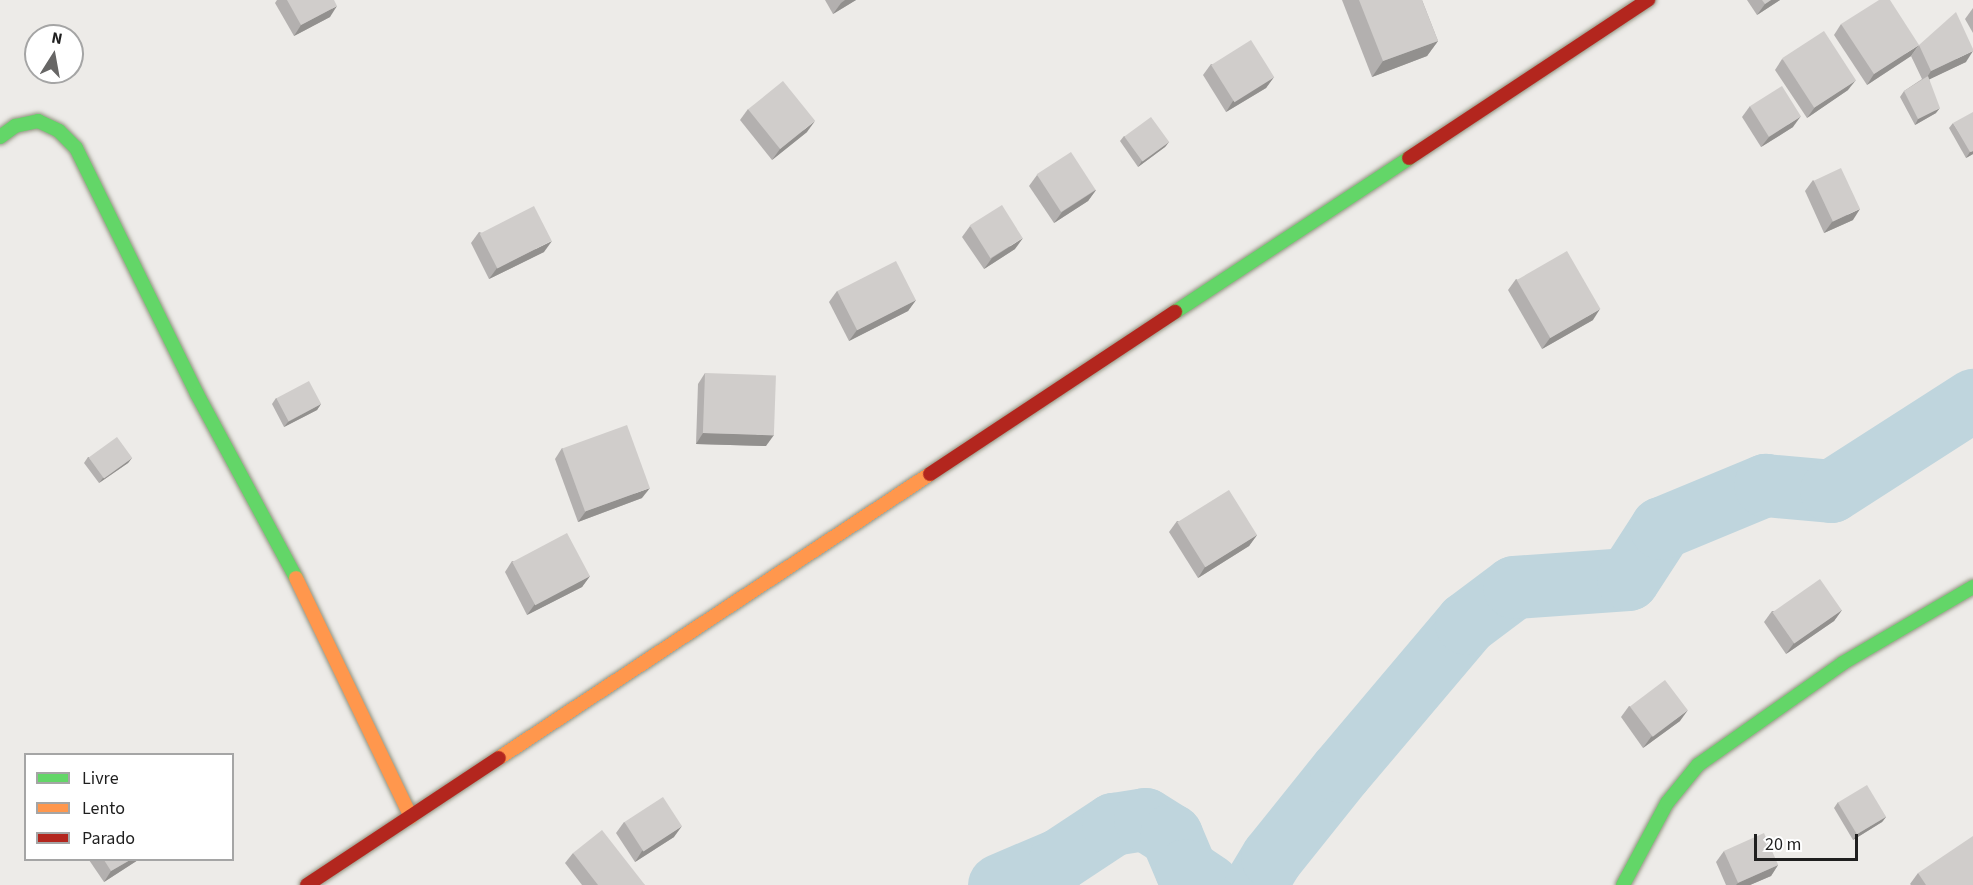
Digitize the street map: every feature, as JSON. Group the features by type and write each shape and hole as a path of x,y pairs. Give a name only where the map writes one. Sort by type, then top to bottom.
{"main road":[{"path":"307,885 1648,0"},
{"path":"0,137 15,126 38,121 59,132 76,148 197,394 303,590 411,817"},
{"path":"1623,885 1667,804 1698,765 1843,663 1973,587"}],"building":[{"path":"287,0 334,0 337,6 301,25"},
{"path":"1359,0 1422,0 1438,41 1383,61"},
{"path":"1879,0 1890,0 1919,45 1874,74 1841,24"},
{"path":"1956,12 1973,51 1931,71 1919,45"},
{"path":"1824,31 1856,80 1814,108 1782,58"},
{"path":"1251,40 1274,77 1234,102 1211,65"},
{"path":"1928,76 1940,108 1918,119 1904,91"},
{"path":"783,81 815,121 780,149 748,109"},
{"path":"1782,86 1801,117 1769,137 1750,106"},
{"path":"1973,112 1973,151 1970,152 1953,123"},
{"path":"1151,117 1169,142 1143,161 1124,136"},
{"path":"1071,152 1096,190 1061,212 1037,174"},
{"path":"1841,168 1860,209 1833,221 1814,181"},
{"path":"1002,205 1023,238 990,258 970,225"},
{"path":"534,206 552,241 497,268 480,234"},
{"path":"1567,251 1600,309 1550,338 1517,280"},
{"path":"896,261 916,300 857,330 837,291"},
{"path":"705,373 776,375 774,435 703,433"},
{"path":"309,381 321,404 289,421 276,398"},
{"path":"627,425 650,488 585,512 562,449"},
{"path":"117,437 132,458 104,479 89,458"},
{"path":"1229,490 1257,535 1205,567 1177,522"},
{"path":"567,533 590,576 535,605 512,562"},
{"path":"1820,579 1842,610 1794,643 1772,612"},
{"path":"1665,680 1688,710 1653,737 1630,706"},
{"path":"1867,785 1886,817 1857,834 1838,803"},
{"path":"663,797 682,826 643,851 624,822"},
{"path":"602,830 645,885 598,885 573,853"},
{"path":"1764,833 1778,865 1738,883 1724,851"},
{"path":"1973,836 1973,885 1926,885 1918,873"},
{"path":"105,861 128,861 111,871"}],"waterway":[{"path":"1255,885 1272,857 1341,771 1466,623 1514,587 1628,579 1661,528 1765,485 1831,491 1973,400"},
{"path":"999,885 1060,859 1113,824 1145,819 1171,835 1186,870 1208,885"}],"traffic: fast":[{"path":"0,137 15,126 38,121 59,131 76,148 197,394 296,578"},
{"path":"1175,312 1409,158"},
{"path":"1623,885 1667,803 1698,765 1843,663 1973,587"}],"traffic: slow":[{"path":"499,758 930,474"},
{"path":"296,578 411,817"}],"traffic: jam":[{"path":"1409,158 1648,0"},
{"path":"930,474 1175,312"},
{"path":"307,885 499,758"}]}
